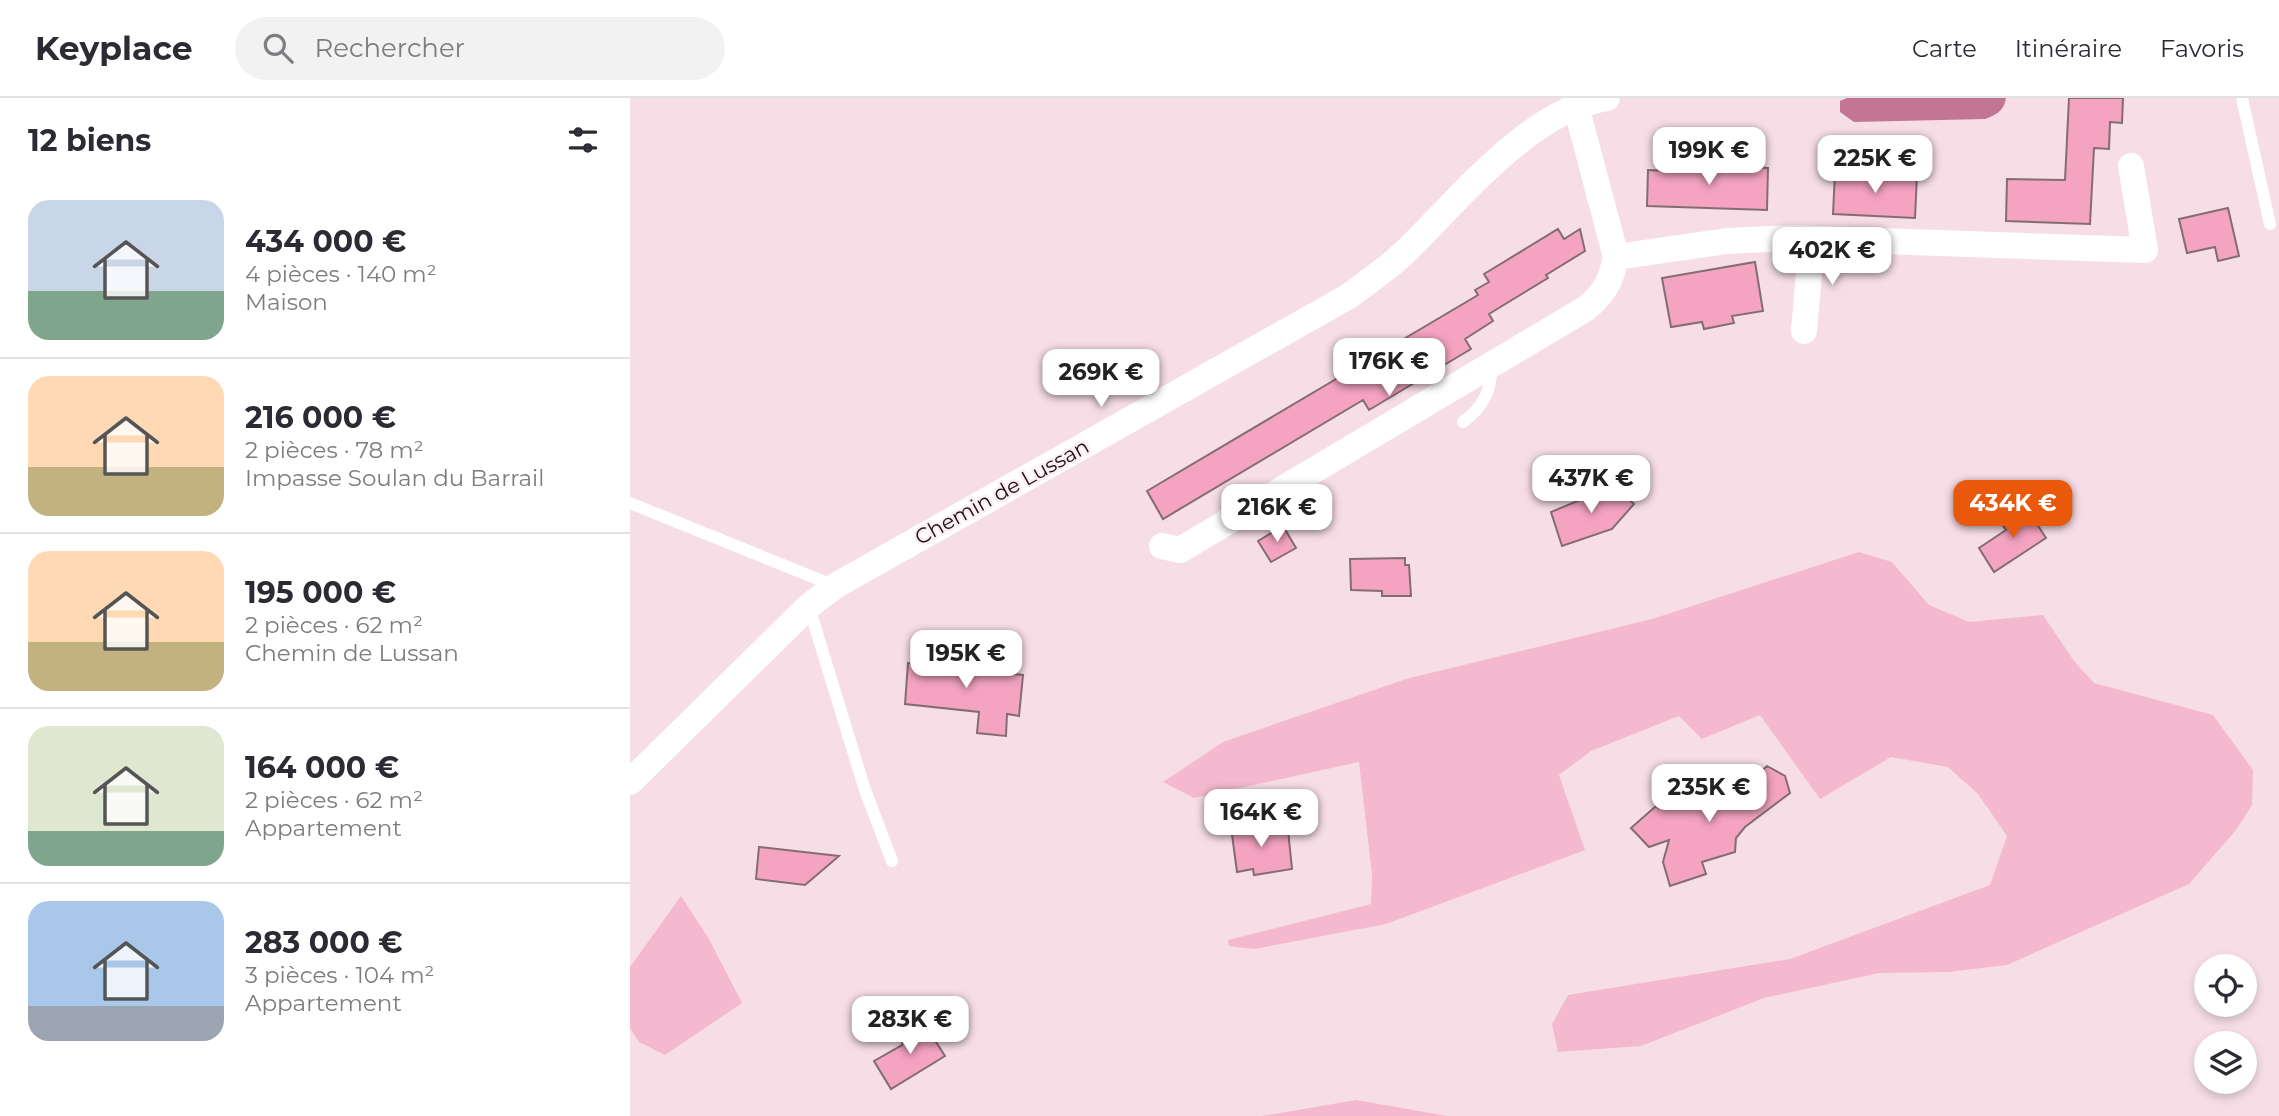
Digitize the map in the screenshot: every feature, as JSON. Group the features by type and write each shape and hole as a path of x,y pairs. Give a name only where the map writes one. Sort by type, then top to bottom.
{"street":[{"name":"Chemin de Lussan","path":"630,782 809,606 835,586 1349,296 1401,256 1528,132 1576,106 1606,98"},
{"path":"1162,547 1180,550 1593,303 1610,283 1616,257 1576,106"},
{"path":"1616,257 1727,241 1812,239 2145,250 2131,166"},
{"path":"1804,331 1812,239"}],"lane":[{"path":"2242,98 2270,224"},
{"path":"1463,422 1474,414 1492,384 1491,365"},
{"path":"630,503 835,586"},
{"path":"809,606 865,790 892,861"}],"shaded area":[{"path":"1847,98 2006,98 1999,112 1985,119 1854,122 1840,112 1840,101"},
{"path":"1859,552 1892,562 1929,605 1969,622 2043,615 2074,661 2094,683 2213,715 2253,770 2252,805 2236,830 2189,884 2007,965 1948,972 1879,973 1764,998 1641,1046 1558,1052 1552,1024 1568,995 1790,959 1990,885 2007,836 1978,794 1948,767 1891,757 1820,799 1760,715 1702,739 1679,716 1591,751 1559,775 1585,850 1386,924 1254,949 1229,946 1228,940 1371,904 1372,875 1359,762 1194,798 1163,782 1223,742 1406,679 1652,619"},
{"path":"681,896 709,939 742,1003 665,1055 639,1042 630,1028 630,967"},
{"path":"1356,1100 1447,1116 1262,1116"}],"building":[{"path":"2069,98 2123,98 2122,123 2110,122 2109,149 2094,148 2090,224 2006,221 2007,179 2065,180"},
{"path":"1673,164 1768,168 1767,210 1647,206 1648,170 1673,171"},
{"path":"1835,172 1917,175 1915,218 1833,214"},
{"path":"2228,208 2239,256 2218,261 2215,247 2187,253 2179,219"},
{"path":"1558,229 1564,239 1580,229 1585,251 1546,275 1548,278 1489,314 1493,321 1465,339 1471,349 1369,410 1363,400 1163,519 1147,491 1478,295 1475,290 1489,282 1484,274"},
{"path":"1755,262 1763,311 1732,316 1734,323 1704,329 1702,322 1671,327 1662,278"},
{"path":"1608,481 1634,504 1612,529 1562,546 1551,512 1597,493"},
{"path":"2026,507 2046,538 1994,572 1979,548 2006,530 2001,523"},
{"path":"1283,526 1296,548 1271,562 1258,541"},
{"path":"1405,558 1405,565 1409,565 1411,596 1382,596 1382,591 1351,590 1350,559"},
{"path":"926,654 983,660 983,671 1023,675 1019,716 1007,714 1006,736 977,733 979,712 905,704 908,663 925,665"},
{"path":"1767,766 1785,776 1790,793 1745,827 1736,838 1735,852 1702,862 1706,874 1670,886 1663,862 1669,840 1649,847 1631,828 1656,806 1659,808 1671,803 1676,808 1718,791 1721,794 1740,790"},
{"path":"1271,821 1272,832 1288,830 1292,869 1254,875 1253,869 1237,872 1231,827"},
{"path":"759,847 839,856 805,885 756,879"},
{"path":"922,1020 945,1056 891,1089 874,1061 902,1045 905,1031"}]}
